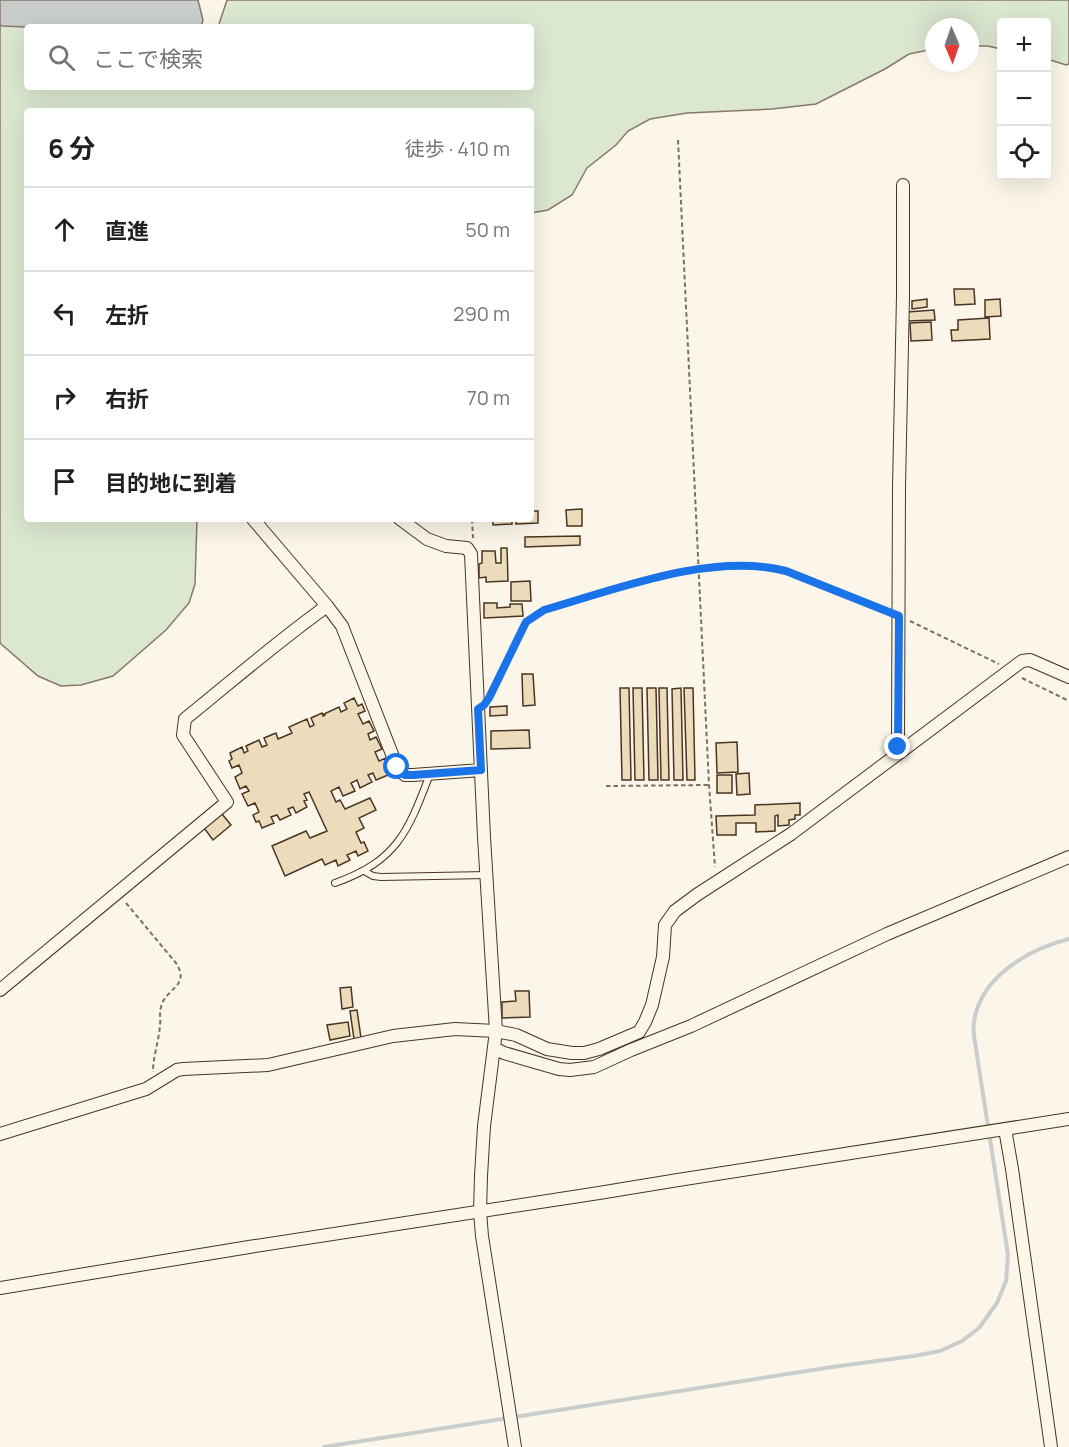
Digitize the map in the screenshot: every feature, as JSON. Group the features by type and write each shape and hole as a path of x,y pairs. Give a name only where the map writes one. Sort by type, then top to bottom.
{"street":[{"path":"899,752 903,185"},
{"path":"256,522 342,626 397,767 405,775 481,770"},
{"path":"404,522 427,539 446,546 469,549 471,557 496,1031 484,1126 480,1212 515,1447"},
{"path":"0,990 227,802 183,735 185,719 279,641 327,606"},
{"path":"0,1134 136,1093 183,1068 268,1065 393,1036 455,1029 496,1031 516,1035 547,1048 572,1053 599,1049 639,1032 652,1005 663,957 665,925 675,911 791,834 1022,661 1030,660 1069,677"},
{"path":"494,1048 559,1069 594,1067 691,1026 887,934 1069,857"},
{"path":"0,1288 249,1246 1069,1119"},
{"path":"1005,1129 1051,1447"}],"lane":[{"path":"335,883 368,869 392,850 404,834 417,808 430,774"},
{"path":"364,871 381,878 487,876"}],"path":[{"path":"678,140 709,785 716,882"},
{"path":"469,549 473,541 472,522"},
{"path":"478,709 489,698 526,622 532,616 544,610 636,583 693,569 750,566 786,571 899,616 1069,701"},
{"path":"606,786 709,785"},
{"path":"117,893 181,971 179,982 163,1001 160,1009 160,1025 153,1070 157,1083"}],"green space":[{"path":"0,0 24,24 24,90 534,90 534,24 219,24 227,0 1069,0 1069,64 1051,60 1051,18 997,18 997,48 979,46 979,18 925,18 925,51 909,54 885,69 816,104 772,109 687,113 650,119 628,131 616,145 587,168 572,195 548,210 534,212 534,108 24,108 24,522 197,522 195,584 189,603 166,630 113,676 81,685 61,686 38,676 0,643"}],"shaded area":[{"path":"0,0 198,0 203,20 202,24 24,24 24,27 0,25"}],"building":[{"path":"954,289 974,289 975,304 955,305"},
{"path":"927,299 927,307 912,309 912,301"},
{"path":"1000,299 1001,316 985,317 985,300"},
{"path":"934,310 935,320 907,321 907,312"},
{"path":"989,318 990,339 952,341 951,330 958,330 958,320"},
{"path":"931,322 932,340 911,341 910,323"},
{"path":"582,509 582,526 567,526 566,510"},
{"path":"534,511 538,511 538,523 516,524 516,522 534,522"},
{"path":"493,522 512,522 512,524 493,525"},
{"path":"580,536 580,545 525,547 525,537"},
{"path":"501,548 507,548 508,581 486,582 486,577 479,578 482,551 495,551 496,563 501,563"},
{"path":"530,581 531,601 511,601 511,582"},
{"path":"484,603 497,603 497,608 510,607 510,604 522,604 523,616 484,618"},
{"path":"522,674 533,674 535,705 523,706"},
{"path":"620,688 629,688 631,780 622,780"},
{"path":"633,688 642,688 644,780 635,780"},
{"path":"647,688 656,688 658,780 649,780"},
{"path":"659,688 667,688 669,780 661,780"},
{"path":"681,688 683,780 674,780 672,689"},
{"path":"684,688 693,688 695,780 687,780"},
{"path":"354,698 358,706 362,704 365,711 358,714 363,724 369,721 374,731 368,734 370,740 376,737 382,749 375,752 379,761 386,758 389,766 385,768 388,775 376,780 373,773 368,775 372,782 360,788 357,780 351,783 355,791 343,796 339,787 331,791 336,802 340,800 345,809 370,798 376,810 359,818 364,828 356,832 368,851 358,856 356,851 347,855 350,860 338,866 336,860 325,865 322,859 285,876 272,846 306,831 310,838 327,831 309,792 304,794 307,807 296,813 293,807 288,809 291,815 280,820 277,815 271,817 274,823 262,828 253,815 259,812 255,803 248,806 242,794 249,791 246,786 240,789 235,777 242,773 239,765 232,768 229,761 232,759 230,753 242,747 244,753 248,751 246,746 259,740 262,747 267,745 264,738 276,733 278,739 292,733 289,727 307,719 310,727 314,725 311,718 322,713 323,716 339,707 341,712 347,709 344,703"},
{"path":"507,706 507,715 490,716 490,707"},
{"path":"529,730 530,748 491,749 491,731"},
{"path":"737,742 738,772 717,773 716,743"},
{"path":"749,773 750,794 737,795 736,774"},
{"path":"717,775 732,775 732,793 717,793"},
{"path":"800,803 800,815 795,815 795,819 789,820 789,825 778,826 778,815 775,816 775,831 756,832 756,823 736,823 736,835 717,835 716,816 755,815 755,805"},
{"path":"222,814 231,825 213,840 204,828"},
{"path":"351,987 353,1007 342,1009 340,988"},
{"path":"515,991 529,991 530,1017 502,1018 502,1002 516,1001"},
{"path":"357,1010 361,1038 354,1039 350,1011"},
{"path":"348,1022 350,1036 330,1040 327,1025"}],"waterway":[{"path":"324,1447 914,1356 940,1351 962,1341 979,1328 997,1303 1006,1281 1008,1255 974,1036 978,1006 986,991 1009,967 1038,950 1069,939"}],"route":[{"path":"397,767 405,775 481,770 478,709 489,698 528,619 544,610 693,569 750,566 786,571 899,616 898,747"}]}
